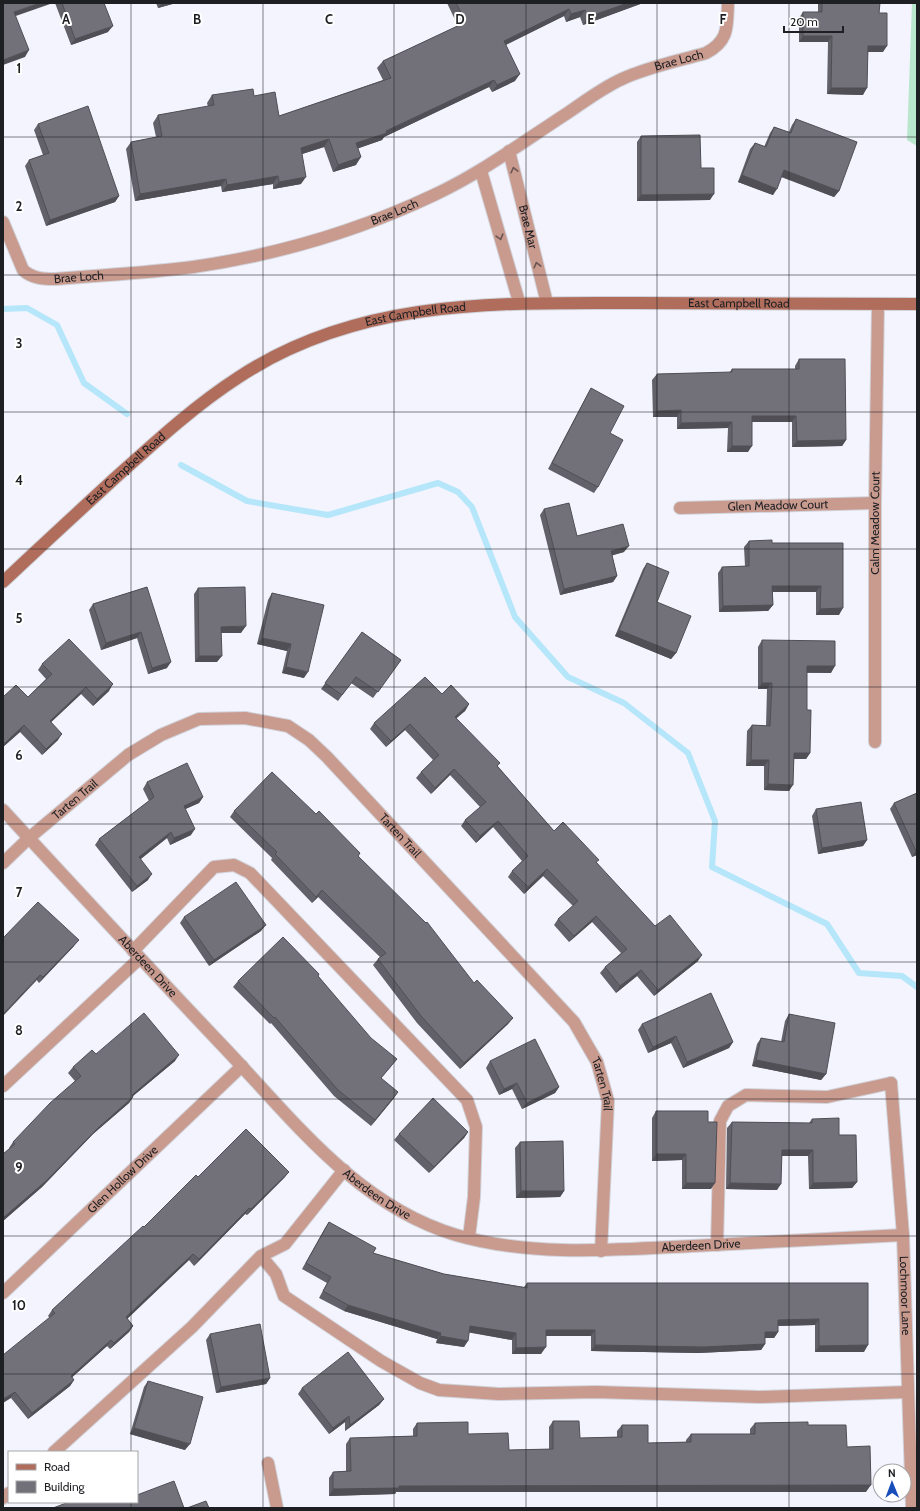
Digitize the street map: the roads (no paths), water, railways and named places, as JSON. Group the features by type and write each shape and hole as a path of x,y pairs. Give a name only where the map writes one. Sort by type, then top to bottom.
{"main road":[{"name":"East Campbell Road","path":"3,582 160,438 205,401 240,376 280,354 311,339 344,327 412,312 519,302 917,304"}],"street":[{"name":"Brae Loch","path":"3,222 23,270 29,275 38,278 56,279 191,267 269,253 334,234 393,213 434,195 481,171 509,151 622,79 645,70 706,53 715,48 723,40 727,27 728,3"},
{"name":"Brae Mar","path":"509,151 547,303"},
{"path":"481,171 519,302"},
{"name":"Calm Meadow Court","path":"875,742 875,503 878,304"},
{"name":"Glen Meadow Court","path":"680,508 875,503"},
{"name":"Tarten Trail","path":"3,863 29,838 128,755 161,735 198,719 245,718 288,726 309,740 327,757 574,1022 597,1062 608,1101 601,1251"},
{"name":"Aberdeen Drive","path":"3,810 315,1144 370,1194 416,1221 469,1237 518,1247 601,1251 903,1235"},
{"path":"3,1086 137,954 214,867 234,865 250,873 467,1100 476,1127 474,1197 469,1237"},
{"name":"Glen Hollow Drive","path":"3,1293 242,1066"},
{"name":"Lochmoor Lane","path":"717,1245 720,1121 728,1106 746,1094 827,1097 891,1083 903,1235 912,1508"},
{"path":"55,1451 192,1327 260,1256 285,1244 344,1170"},
{"path":"260,1256 276,1274 284,1296 381,1361 420,1383 439,1390 499,1394 596,1392 760,1397 908,1392"},
{"path":"268,1463 277,1508"}],"waterway":[{"path":"3,309 27,308 57,325 84,383 127,414"},
{"path":"181,465 247,501 328,515 438,483 458,492 472,507 515,617 568,677 624,703 688,753 715,821 712,867 827,924 859,973 902,976 917,987"}]}
